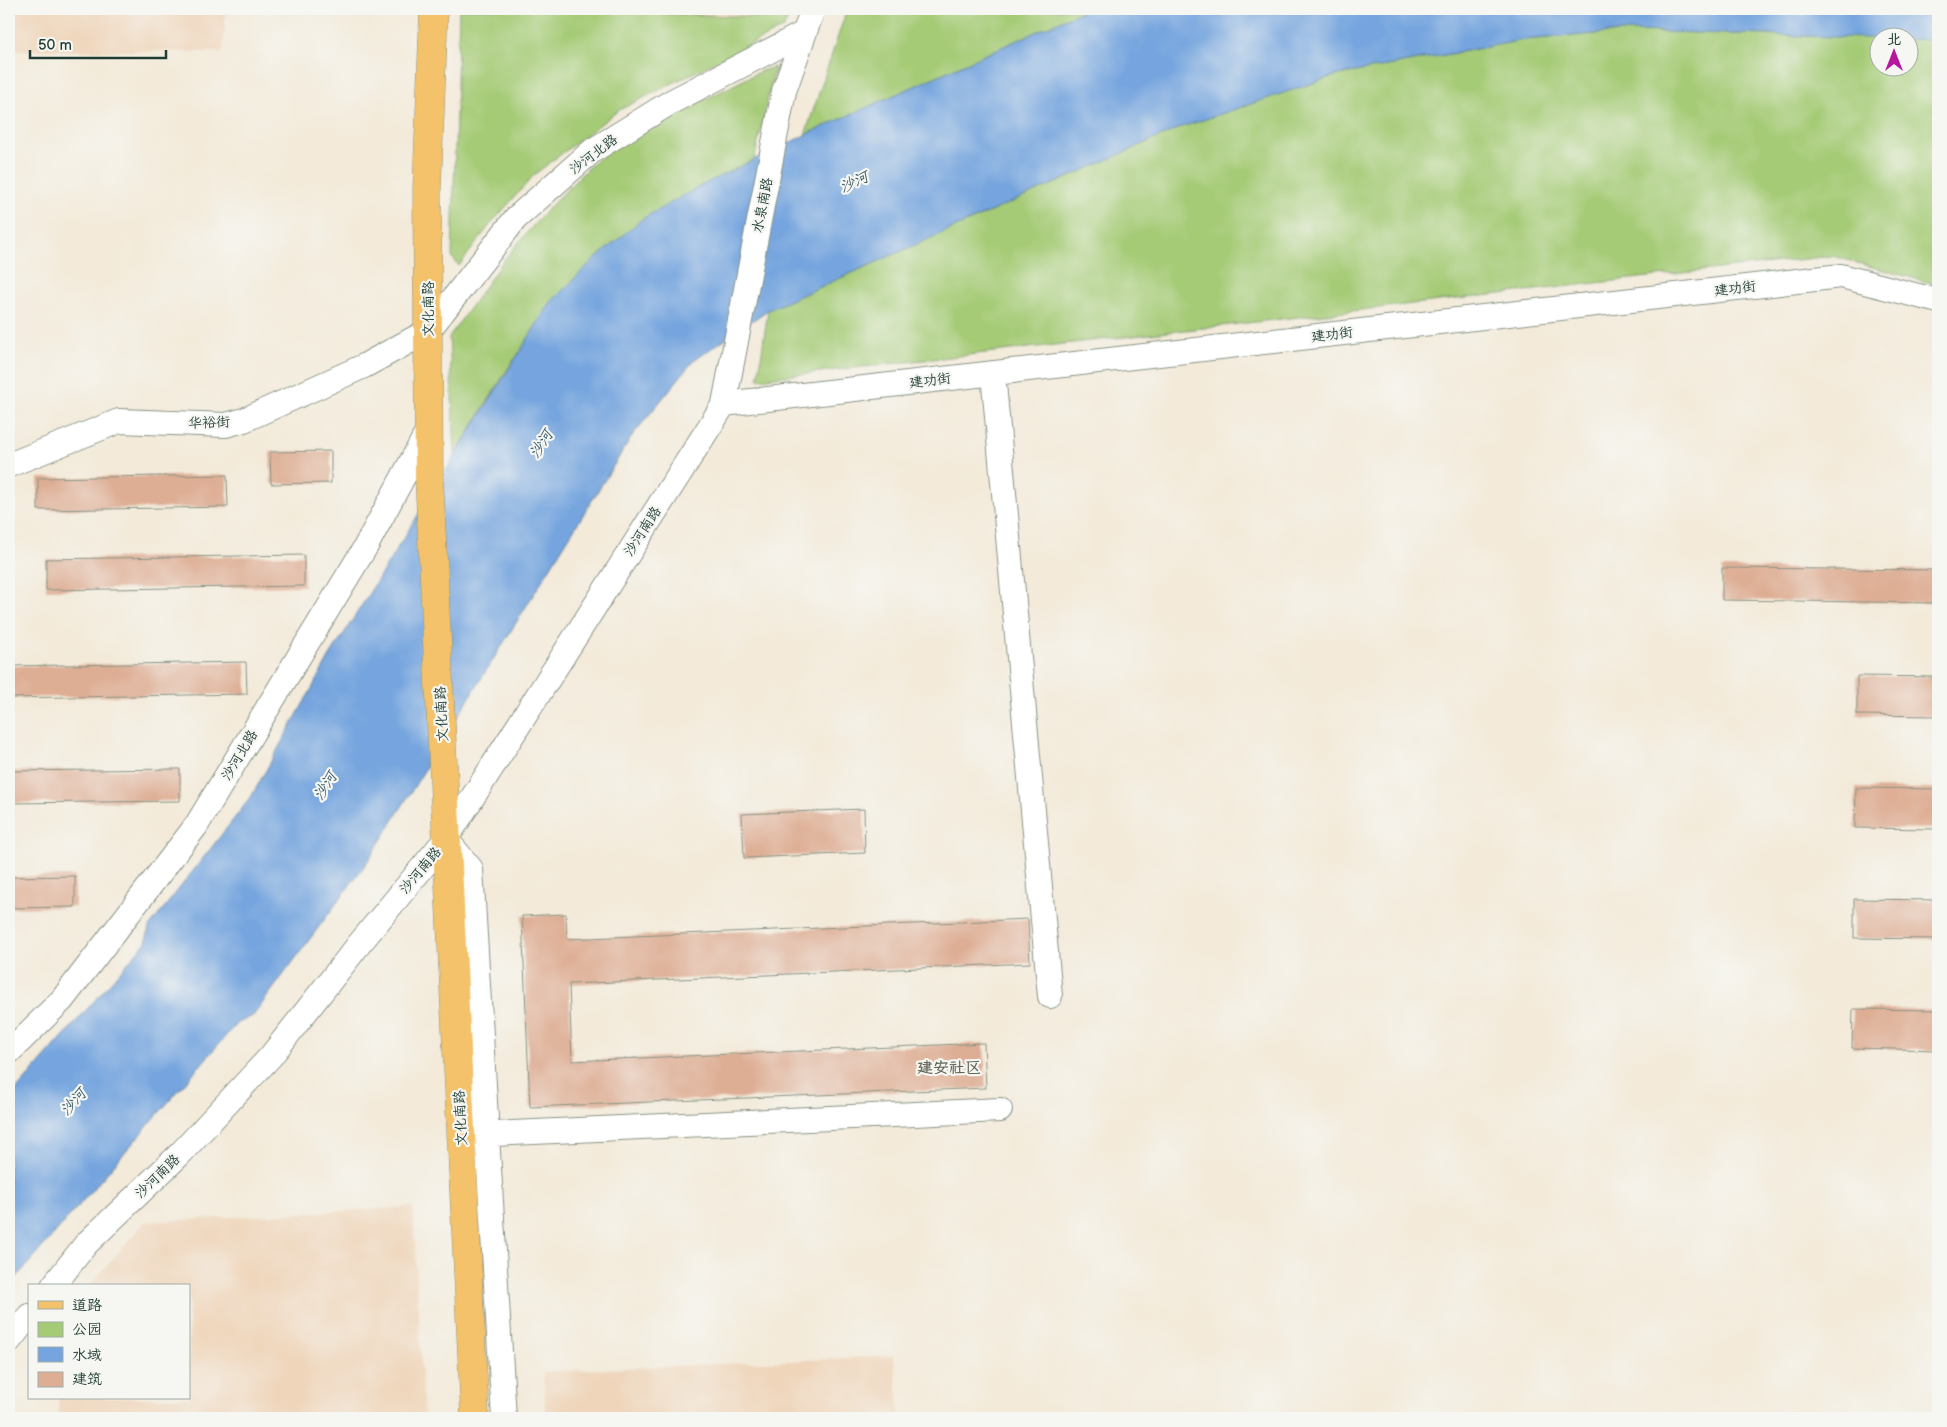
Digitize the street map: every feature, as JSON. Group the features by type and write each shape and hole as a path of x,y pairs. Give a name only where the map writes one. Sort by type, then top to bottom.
{"main road":[{"name":"文化南路","path":"434,9 427,188 429,477 475,1418"}],"street":[{"name":"水泉南路","path":"724,404 784,91 813,9"},
{"name":"沙河北路","path":"428,331 516,218 592,151 671,102 804,33"},
{"name":"建功街","path":"724,404 1841,276 1938,300"},
{"name":"华裕街","path":"9,466 119,421 226,425 244,420 364,366 428,331"},
{"path":"993,373 1050,996"},
{"name":"沙河南路","path":"55,1284 86,1244 180,1154 271,1056 360,942 446,839 724,404"},
{"name":"沙河北路","path":"9,1052 62,1000 196,826 366,546 429,429"},
{"path":"446,839 471,869 504,1418"},
{"path":"461,1135 1000,1110"},
{"path":"9,1341 28,1317"}],"shaded area":[{"path":"9,9 226,9 223,52 9,50"},
{"path":"529,9 792,9 789,18"},
{"path":"413,1207 424,1418 59,1418 58,1400 190,1400 190,1284 91,1284 145,1222"},
{"path":"894,1356 900,1418 546,1418 543,1372"}],"green space":[{"path":"459,9 529,9 789,18 783,28 619,110 535,174 489,226 459,266 452,257"},
{"path":"847,9 1087,9 805,135"},
{"path":"1632,31 1870,38 1870,78 1920,78 1920,39 1938,40 1938,285 1832,256 758,379 768,310 1182,127 1334,76 1523,40"},
{"path":"775,67 754,160 704,184 642,219 512,362 455,454 449,337 503,261 543,214 590,166 617,144 761,71"}],"water":[{"name":"沙河","path":"1087,9 1938,9 1938,40 1920,39 1920,28 1870,28 1870,38 1632,31 1523,40 1334,76 1182,127 768,310 694,360 632,436 370,858 253,1016 237,1023 9,1286 9,1098 146,942 149,927 251,797 330,656 550,303 589,264 642,219 704,184 805,135"}],"building":[{"path":"331,451 331,483 271,484 270,452"},
{"path":"227,475 228,507 38,510 38,478"},
{"path":"304,555 304,586 46,590 46,559"},
{"path":"1722,568 1938,570 1938,603 1722,600"},
{"path":"246,662 247,694 9,698 9,666"},
{"path":"1857,676 1938,677 1938,716 1857,715"},
{"path":"180,769 180,801 9,803 9,771"},
{"path":"1856,788 1938,789 1938,829 1855,828"},
{"path":"864,809 865,853 744,858 742,814"},
{"path":"75,876 75,907 9,908 9,877"},
{"path":"1854,899 1938,900 1938,939 1854,938"},
{"path":"566,914 567,939 1028,919 1030,963 569,984 572,1061 984,1043 986,1088 530,1107 522,916"},
{"path":"1853,1009 1938,1010 1938,1050 1852,1048"}],"district":[{"name":"建安社区","path":"949,1067"}]}
